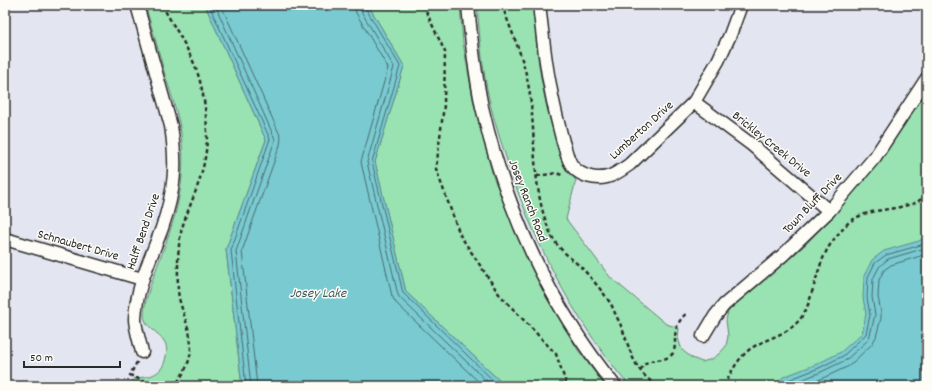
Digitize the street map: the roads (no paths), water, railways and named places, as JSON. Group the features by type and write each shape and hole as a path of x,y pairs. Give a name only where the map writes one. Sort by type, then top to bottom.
{"street":[{"name":"Halff Bend Drive","path":"137,5 171,126 175,160 173,185 167,211 142,279 138,296 135,320 142,352"},
{"name":"Josey Ranch Road","path":"468,5 471,43 482,106 495,159 511,205 554,296 580,338 615,386"},
{"name":"Lumberton Drive","path":"540,5 550,86 561,134 570,163 574,169 582,174 589,177 599,178 608,177 630,164 694,102 718,61 730,35 741,5"},
{"name":"Town Bluff Drive","path":"703,336 715,316 724,305 783,255 829,211 875,158 927,78"},
{"name":"Brickley Creek Drive","path":"694,102 752,145 829,211"},
{"name":"Schnaubert Drive","path":"5,239 142,279"}],"water":[{"name":"Josey Lake","path":"205,5 368,5 404,66 375,162 406,292 505,386 242,386 226,249 266,140"},
{"path":"927,236 927,386 775,386 783,377 817,364 841,352 862,333 866,314 863,298 864,276 872,260 884,251 919,241"}]}
